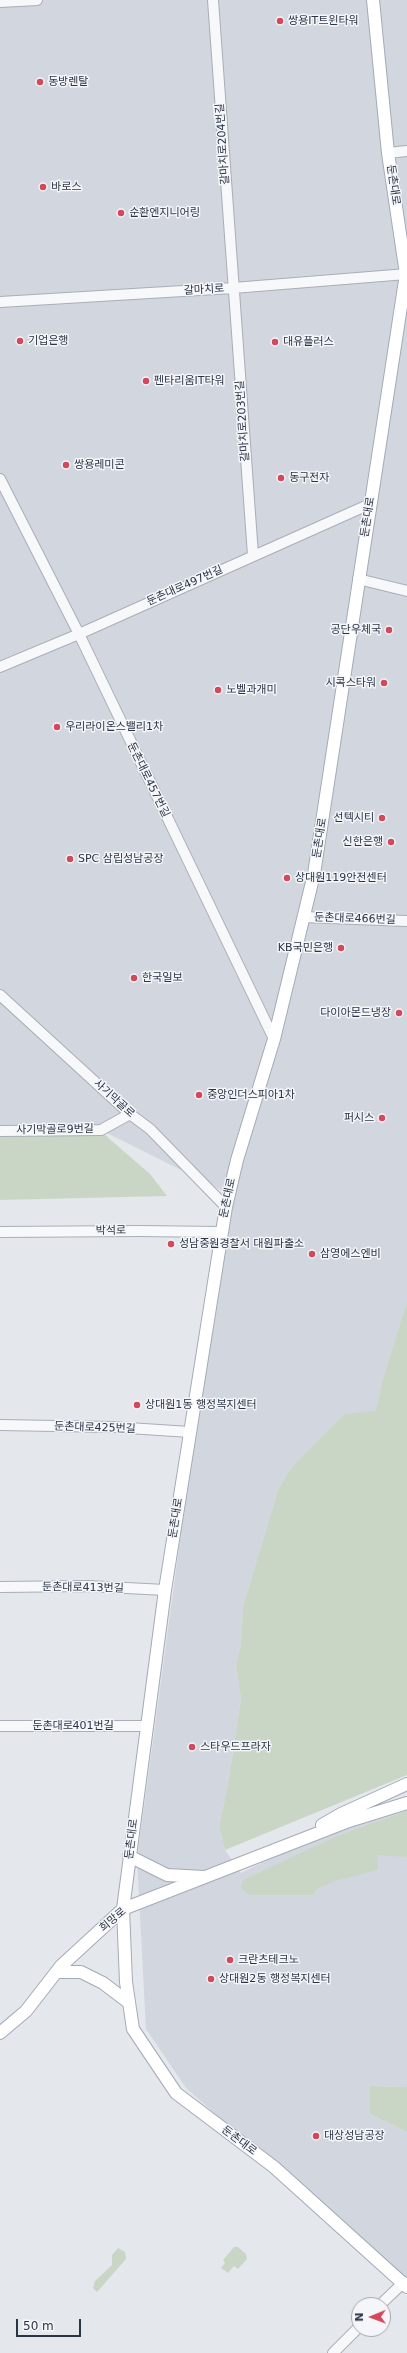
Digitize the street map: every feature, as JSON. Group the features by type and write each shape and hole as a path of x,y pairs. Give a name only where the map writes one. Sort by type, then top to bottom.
{"main road":[{"name":"둔촌대로","path":"373,0 388,153 406,274 358,579 314,874 274,1039 237,1160 226,1207 190,1432 146,1726 123,1909 128,2002 133,2029 176,2093 274,2167 405,2284"},
{"name":"희망로","path":"281,1848 340,1814 407,1784"},
{"name":"희망로","path":"0,2033 26,2011 57,1972 123,1909 281,1848 348,1820 407,1803"},
{"path":"130,1856 167,1874 205,1877"},
{"path":"57,1972 81,1972 103,1983 128,2002"}],"street":[{"path":"0,2 37,0"},
{"name":"갈마치로204번길","path":"213,0 233,288"},
{"path":"388,153 407,151"},
{"name":"갈마치로","path":"0,302 233,288 406,274"},
{"name":"갈마치로203번길","path":"233,288 253,555"},
{"name":"둔촌대로457번길","path":"0,479 79,634 274,1039"},
{"name":"둔촌대로497번길","path":"0,667 79,634 370,504"},
{"path":"358,579 407,591"},
{"name":"둔촌대로466번길","path":"304,917 407,921"},
{"name":"사기막골로","path":"0,995 130,1114 150,1129 226,1207"},
{"name":"사기막골로9번길","path":"0,1131 102,1130 130,1114"},
{"name":"박석로","path":"0,1232 222,1232"},
{"name":"둔촌대로425번길","path":"0,1425 113,1427 190,1432"},
{"name":"둔촌대로413번길","path":"0,1587 88,1586 166,1590"},
{"name":"둔촌대로401번길","path":"0,1726 146,1726"},
{"path":"390,2297 405,2284"},
{"path":"333,2353 351,2335"}],"shaded area":[{"path":"0,0 407,0 407,1302 376,1412 344,1414 290,1469 278,1490 243,1606 241,1644 236,1665 241,1697 229,1778 219,1827 225,1850 241,1873 349,1821 407,1802 407,2087 371,2086 370,2114 407,2132 407,2282 404,2282 186,2088 146,2029 137,1859 227,1193 101,1130 0,1131"}],"green space":[{"path":"0,1135 105,1135 150,1174 167,1196 0,1200"},
{"path":"407,1302 407,1775 225,1850 219,1827 229,1778 241,1698 236,1665 241,1644 243,1606 278,1490 290,1469 344,1414 376,1411 382,1383"},
{"path":"407,1811 407,1857 377,1855 378,1870 335,1881 317,1889 313,1895 250,1895 241,1889 243,1880 337,1836"},
{"path":"370,2086 407,2087 407,2132 370,2114"},
{"path":"234,2247 238,2247 246,2254 247,2259 238,2269 234,2266 228,2273 221,2268 225,2263 223,2260"},
{"path":"118,2248 125,2252 126,2259 97,2292 93,2288 95,2281 112,2265 112,2255"}],"place":[{"name":"쌍용IT트윈타워","path":"280,21"},
{"name":"동방렌탈","path":"40,82"},
{"name":"바로스","path":"43,187"},
{"name":"순환엔지니어링","path":"121,213"},
{"name":"기업은행","path":"20,341"},
{"name":"대유플러스","path":"275,342"},
{"name":"펜타리움IT타워","path":"146,381"},
{"name":"쌍용레미콘","path":"66,465"},
{"name":"동구전자","path":"281,478"},
{"name":"공단우체국","path":"389,630"},
{"name":"시콕스타워","path":"384,683"},
{"name":"노벨과개미","path":"218,690"},
{"name":"우리라이온스밸리1차","path":"57,727"},
{"name":"선텍시티","path":"382,818"},
{"name":"신한은행","path":"391,842"},
{"name":"SPC 삼립성남공장","path":"70,859"},
{"name":"상대원119안전센터","path":"287,878"},
{"name":"KB국민은행","path":"341,948"},
{"name":"한국일보","path":"134,978"},
{"name":"다이아몬드냉장","path":"399,1013"},
{"name":"중앙인더스피아1차","path":"199,1095"},
{"name":"퍼시스","path":"382,1118"},
{"name":"성남중원경찰서 대원파출소","path":"171,1244"},
{"name":"삼영에스엔비","path":"312,1254"},
{"name":"상대원1동 행정복지센터","path":"137,1405"},
{"name":"스타우드프라자","path":"192,1747"},
{"name":"크란츠테크노","path":"230,1960"},
{"name":"상대원2동 행정복지센터","path":"211,1979"},
{"name":"대상성남공장","path":"316,2136"}]}
